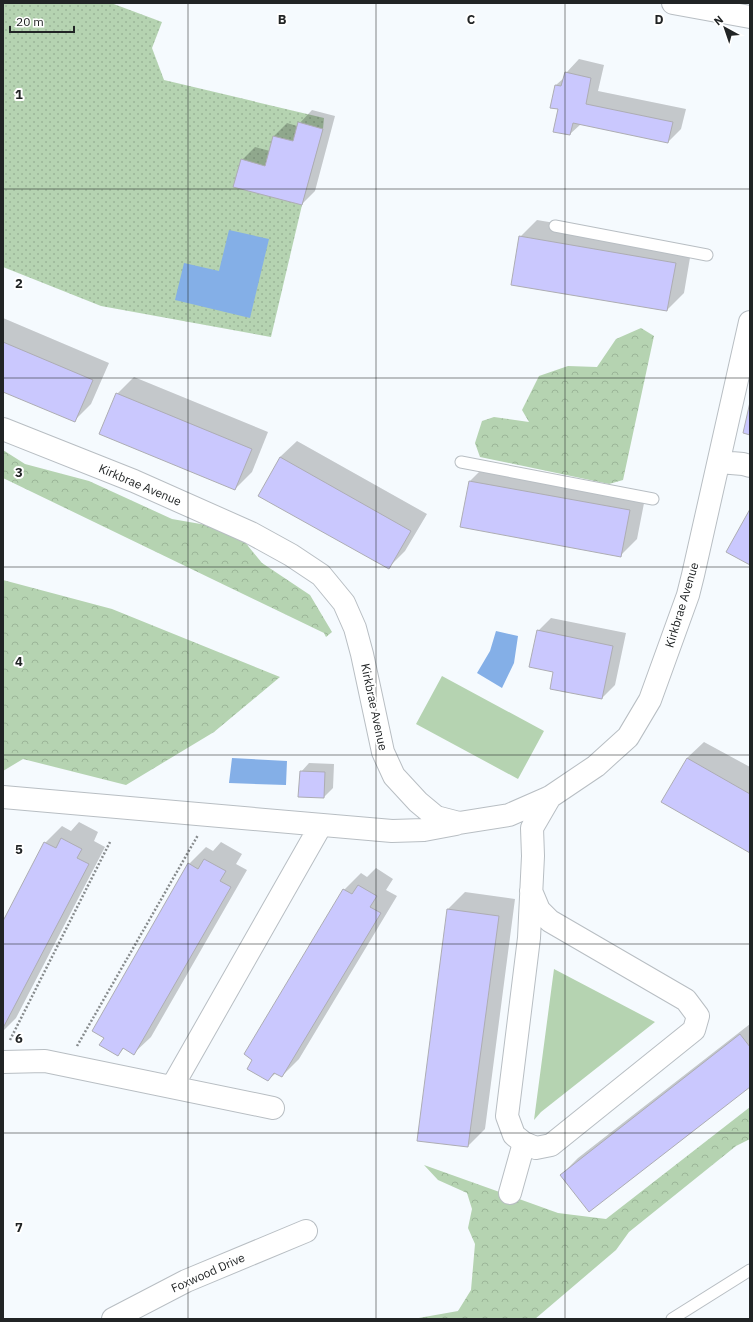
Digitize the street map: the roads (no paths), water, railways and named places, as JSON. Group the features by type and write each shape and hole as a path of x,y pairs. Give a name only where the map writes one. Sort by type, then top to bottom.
{"street":[{"path":"673,3 750,17"},
{"name":"Kirkbrae Avenue","path":"3,429 134,481 251,533 291,555 321,575 344,602 355,628 383,752 394,776 418,802 436,817 460,823 509,815 550,797 596,766 628,737 650,700 689,588 750,322"},
{"path":"719,462 750,466"},
{"path":"531,891 539,910 550,921 686,1000 698,1016 694,1030 551,1145 536,1148 524,1143 514,1135 507,1116 528,944 531,891 533,856 532,828 550,797"},
{"path":"5,802 210,814 392,831 424,830 460,823"},
{"path":"172,1087 321,825"},
{"path":"6,1053 272,1108"},
{"path":"510,1194 524,1143"},
{"name":"Foxwood Drive","path":"113,1319 186,1281 306,1231"}],"lane":[{"path":"555,226 707,255"},
{"path":"460,462 653,499"},
{"path":"672,1319 750,1270"}],"water":[{"path":"229,230 269,239 250,318 175,300 184,263 219,271"},
{"path":"496,631 518,636 514,663 502,688 477,673 490,651"},
{"path":"232,758 287,761 286,785 229,783"}]}
